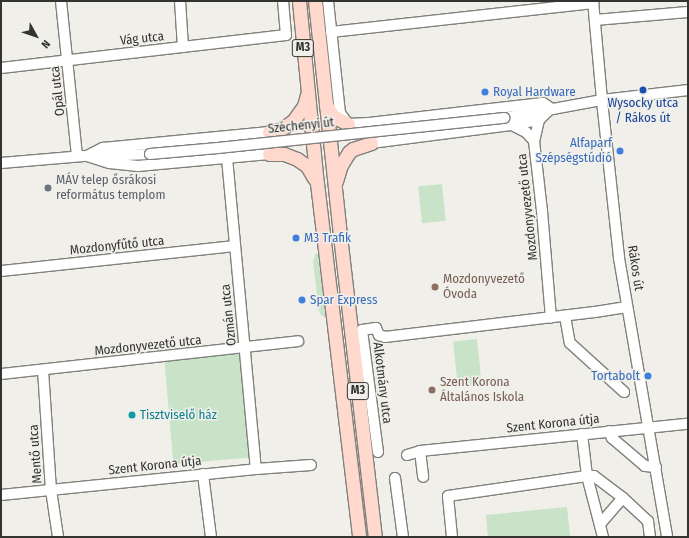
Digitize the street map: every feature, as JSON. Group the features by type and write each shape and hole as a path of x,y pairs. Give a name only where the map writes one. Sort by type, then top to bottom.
{"main road":[{"name":"M3","path":"299,1 307,95 359,537"},
{"name":"M3","path":"315,1 334,187 375,537"},
{"path":"269,132 280,130 293,121 304,106 307,95"},
{"path":"325,103 333,116 348,124"},
{"path":"334,187 344,158 353,149 371,142"},
{"path":"269,154 289,155 302,162 307,166 317,183"}],"street":[{"name":"Opál utca","path":"61,1 82,156"},
{"path":"180,1 183,47"},
{"name":"Vág utca","path":"1,68 286,35 283,1"},
{"path":"328,1 340,113 348,124 369,123 543,103 551,109 539,120 508,121 371,142 369,123"},
{"path":"331,32 593,2"},
{"name":"Rákos út","path":"593,2 618,243 627,307 656,467 666,537"},
{"path":"595,20 688,12"},
{"name":"Széchenyi út","path":"1,163 82,156 150,154 508,121 551,109 602,100 688,90"},
{"name":"Mozdonyvezető utca","path":"539,120 534,141 542,211 551,318"},
{"name":"Mozdonyvezető utca","path":"508,121 526,132 534,141"},
{"path":"269,132 276,137 278,143 276,148 269,154 138,166 109,163 82,156 103,148 269,132"},
{"name":"Ozmán utca","path":"227,158 256,469"},
{"name":"Mozdonyfűtő utca","path":"1,271 235,246"},
{"path":"551,318 627,307"},
{"path":"565,316 570,343 624,392"},
{"name":"Alkotmány utca","path":"378,452 362,330 376,328 378,335 385,337 551,318"},
{"name":"Mozdonyvezető utca","path":"1,374 298,341"},
{"name":"Mentő utca","path":"43,370 51,490 58,537"},
{"name":"Szent Korona útja","path":"408,452 688,424"},
{"path":"609,431 612,438 645,466 656,467"},
{"path":"582,434 587,476 603,532"},
{"path":"420,451 423,477"},
{"name":"Szent Korona útja","path":"1,495 203,474 311,465"},
{"path":"203,474 211,537"},
{"path":"452,537 448,496 587,476 594,476 623,498 648,521 650,537"},
{"path":"395,478 403,537"},
{"path":"603,532 623,498"}],"green space":[{"path":"442,184 446,221 422,223 418,187"},
{"path":"317,253 326,318 321,315 319,310 313,262 315,254"},
{"path":"477,339 482,385 458,387 453,342"},
{"path":"241,353 250,458 173,464 164,360"},
{"path":"567,507 570,536 488,537 486,515"}],"place":[{"name":"Wysocky utca / Rákos út","path":"643,90"},
{"name":"Royal Hardware","path":"485,92"},
{"name":"Alfaparf Szépségstúdió","path":"620,151"},
{"name":"MÁV telep ősrákosi református templom","path":"48,188"},
{"name":"M3 Trafik","path":"296,238"},
{"name":"Mozdonyvezető Óvoda","path":"435,287"},
{"name":"Spar Express","path":"302,300"},
{"name":"Tortabolt","path":"648,376"},
{"name":"Szent Korona Általános Iskola","path":"432,390"},
{"name":"Tisztviselő ház","path":"132,415"}]}
